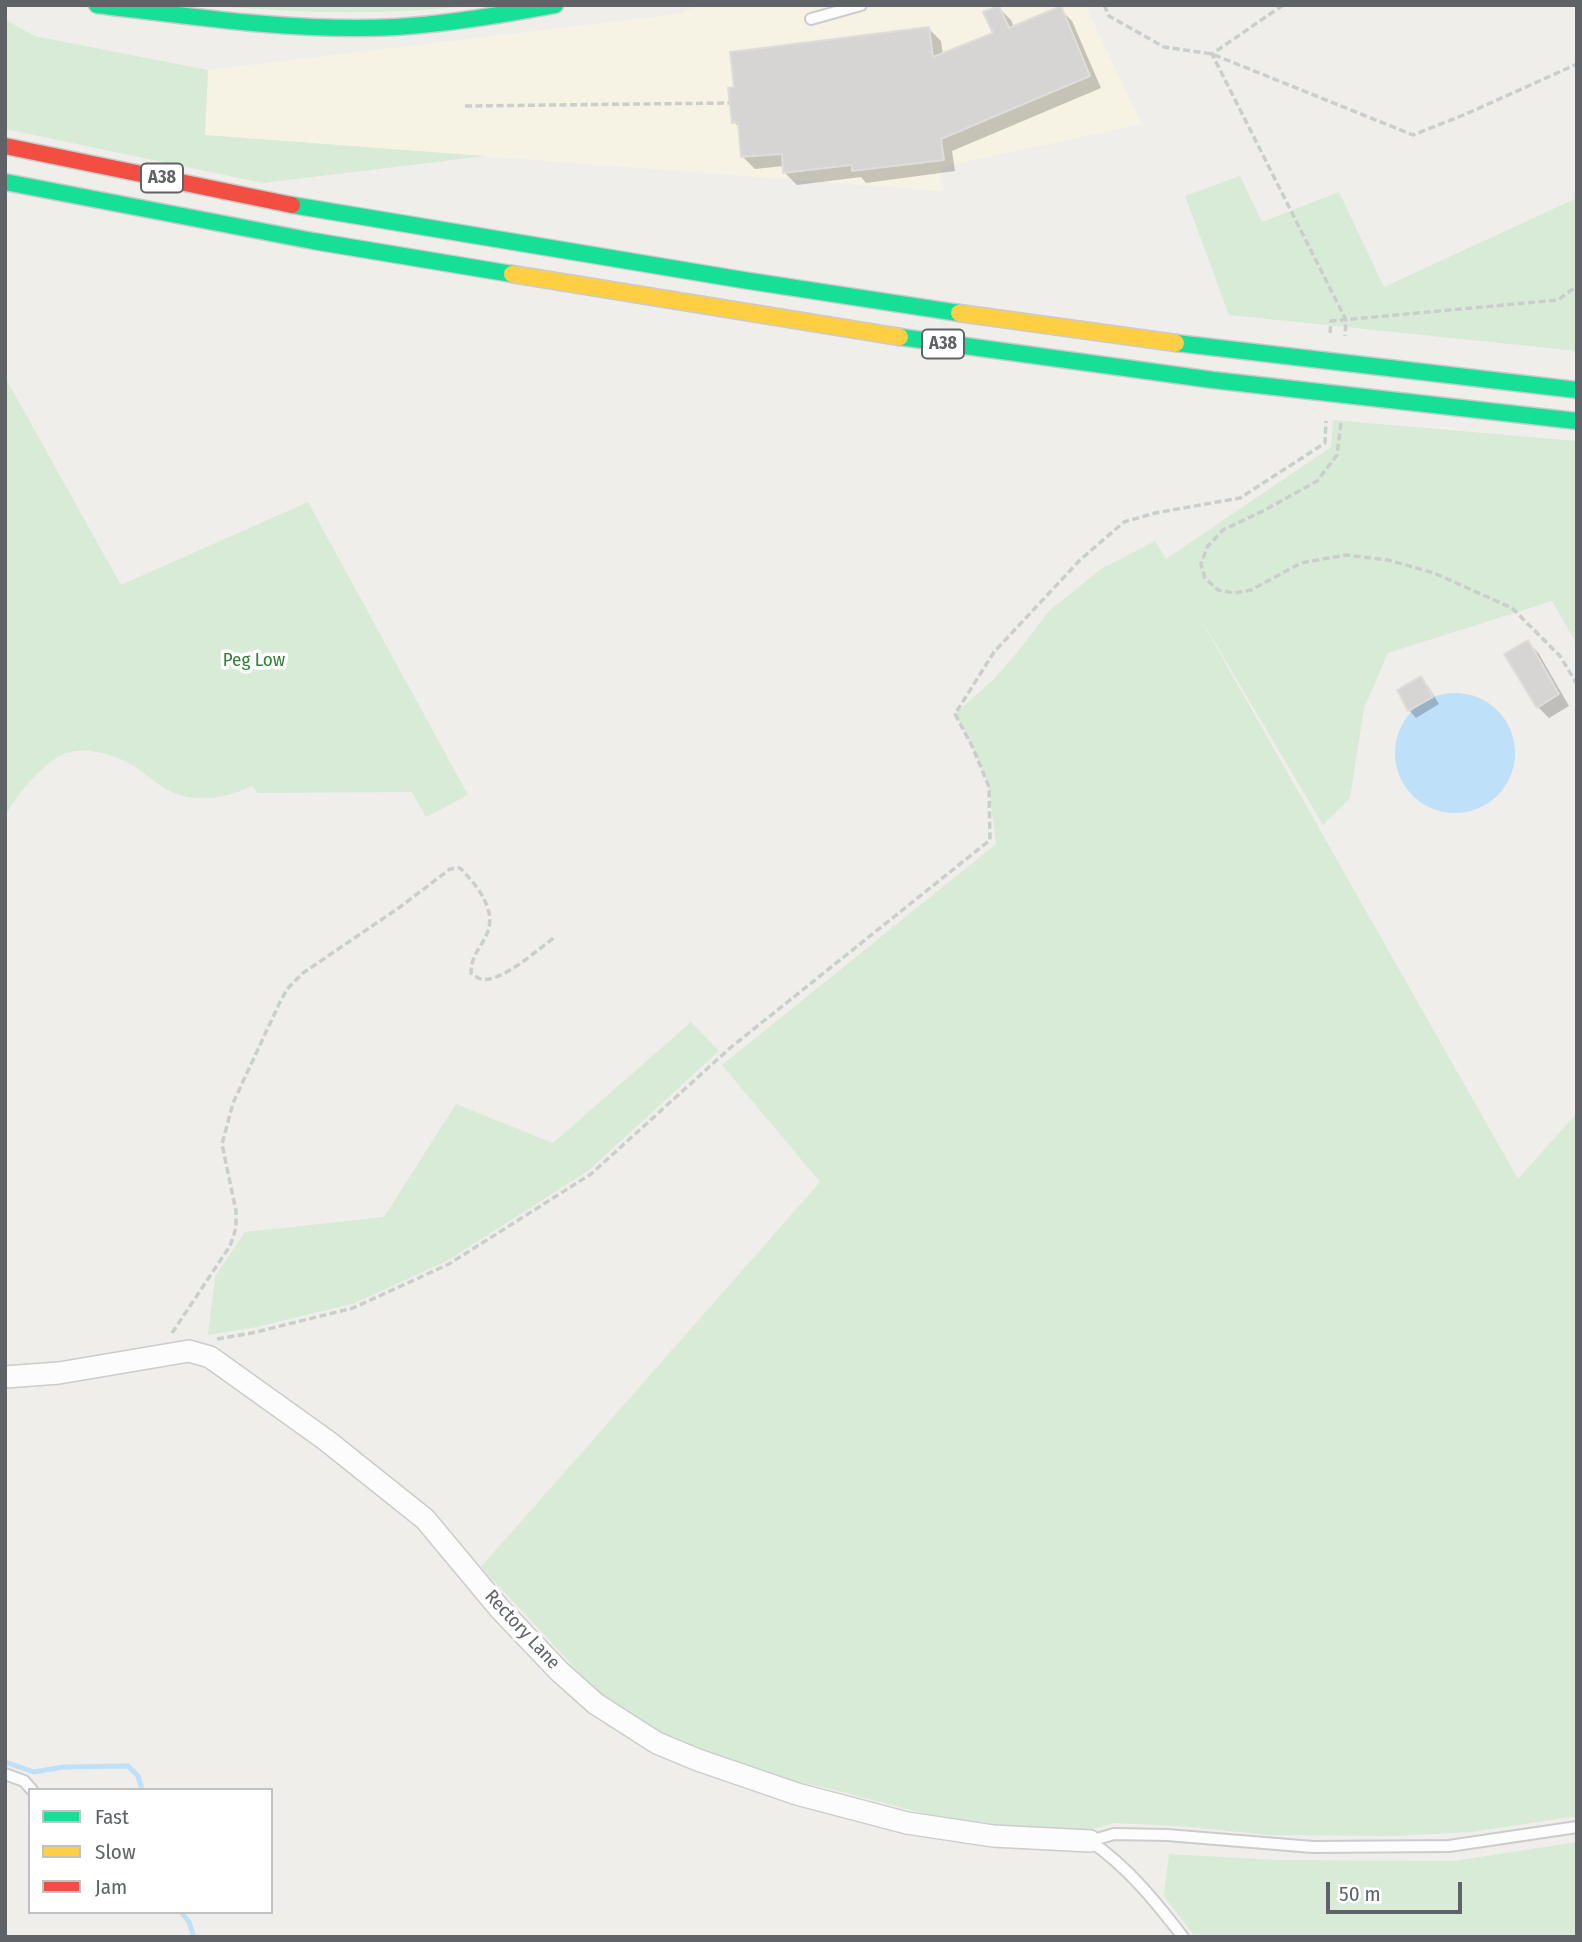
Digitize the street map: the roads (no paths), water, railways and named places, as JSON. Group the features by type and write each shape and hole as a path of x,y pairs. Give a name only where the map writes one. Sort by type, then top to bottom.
{"main road":[{"path":"97,5 289,26 395,27 489,17 555,5"},
{"name":"A38","path":"5,146 318,210 781,286 1194,346 1577,390"},
{"name":"A38","path":"5,182 313,241 869,333 1200,379 1577,421"}],"street":[{"name":"Rectory Lane","path":"5,1377 59,1373 189,1351 210,1357 326,1440 425,1519 500,1609 559,1671 596,1704 657,1743 742,1777 893,1820 993,1836 1090,1841"}],"lane":[{"path":"811,19 861,5"},
{"path":"5,1774 24,1781 30,1788"},
{"path":"1090,1841 1114,1834 1167,1835 1312,1847 1437,1846 1577,1827"},
{"path":"1090,1841 1108,1853 1145,1888 1183,1937"}],"water":[{"path":"1455,693 1478,697 1498,710 1511,730 1515,753 1511,776 1498,796 1478,809 1455,813 1432,809 1412,796 1399,776 1395,753 1399,730 1412,710 1432,697"}],"waterway":[{"path":"5,1762 34,1772 63,1767 128,1766 138,1776 141,1788"},
{"path":"183,1914 189,1922 194,1937"}],"park label":[{"name":"Peg Low","path":"254,661"}]}
